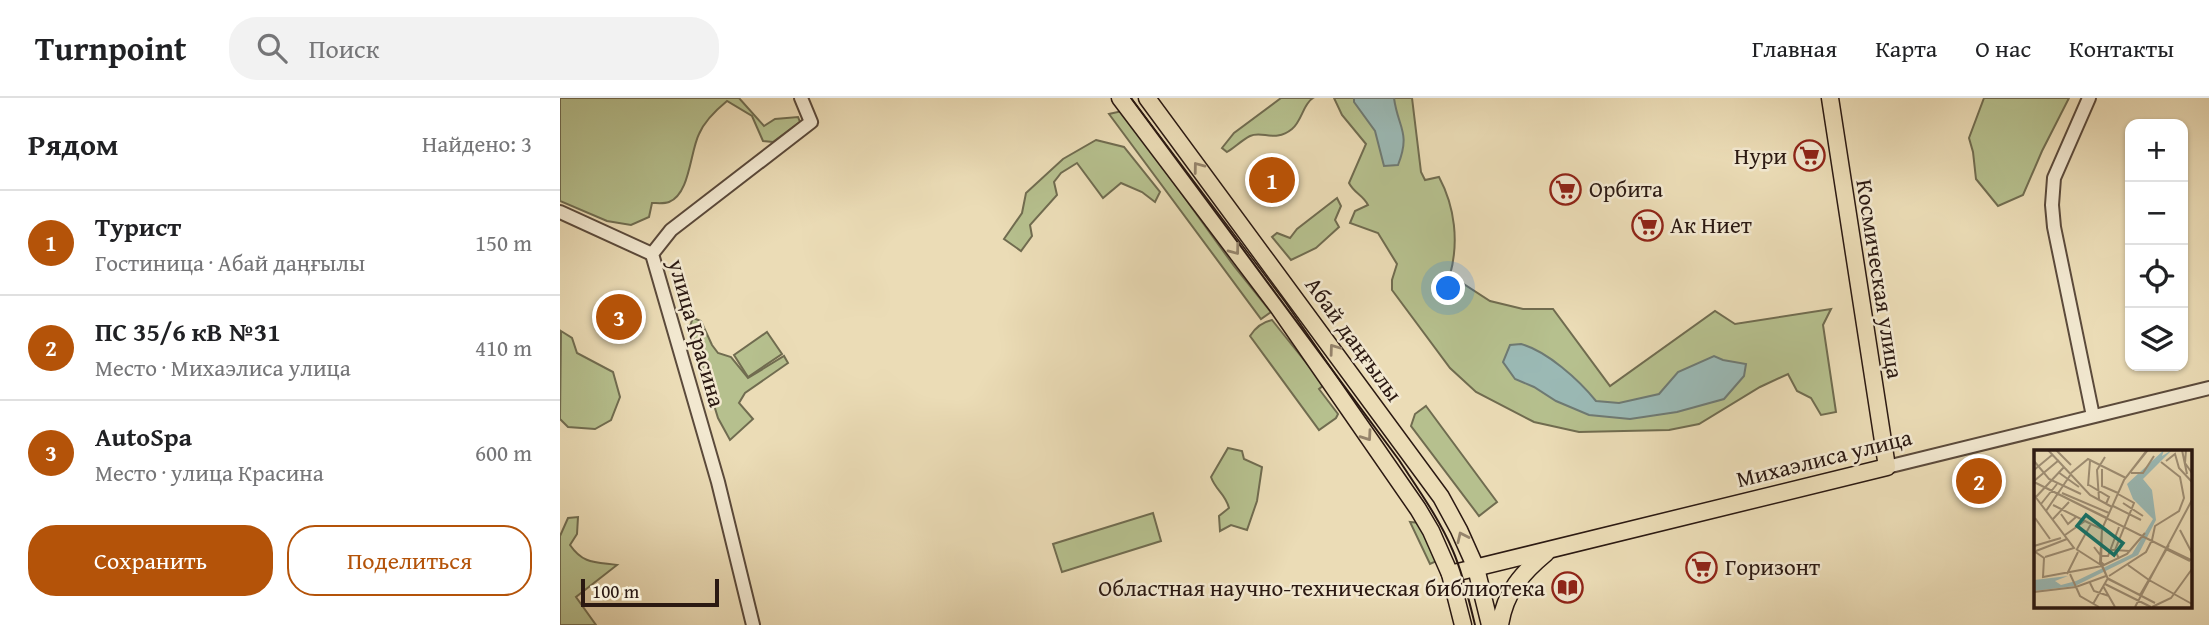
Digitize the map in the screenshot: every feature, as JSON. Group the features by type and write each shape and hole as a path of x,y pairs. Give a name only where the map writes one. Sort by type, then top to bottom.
{"main road":[{"name":"Абай даңғылы","path":"1120,98 1278,307 1431,531 1450,574 1463,625"},
{"name":"Абай даңғылы","path":"1147,98 1441,497 1476,568 1490,625"},
{"name":"Космическая улица","path":"1830,98 1886,467"},
{"name":"Михаэлиса улица","path":"1450,574 1886,467"},
{"path":"1500,625 1502,612 1515,583 1549,550"}],"street":[{"name":"улица Красина","path":"754,625 717,479 652,254 671,230 811,122 801,98"},
{"path":"2089,98 2054,178 2052,205 2054,227 2093,416"},
{"path":"560,212 652,254"},
{"name":"Михаэлиса улица","path":"1886,467 2209,388"}],"green space":[{"path":"560,98 739,98 764,126 775,119 798,117 800,122 773,142 763,141 752,116 727,101 701,129 685,182 676,198 667,203 652,203 649,217 631,225 607,221 560,201"},
{"path":"1281,98 1313,98 1295,126 1286,133 1274,136 1255,135 1227,152 1222,148 1234,133"},
{"path":"1334,98 1412,98 1421,172 1425,180 1439,177 1452,212 1455,237 1450,275 1490,301 1523,309 1553,309 1610,386 1715,311 1735,324 1831,309 1823,325 1836,412 1821,415 1811,398 1797,391 1788,374 1760,387 1699,424 1669,430 1579,432 1534,422 1476,392 1450,368 1392,290 1397,264 1378,233 1350,223 1355,211 1368,205 1349,183 1366,144 1342,115"},
{"path":"1984,98 2069,98 2023,195 1998,206 1976,179 1969,138"},
{"path":"1122,111 1234,266 1271,312 1261,319 1109,114"},
{"path":"1096,140 1124,147 1160,192 1155,202 1142,192 1121,183 1103,198 1077,163 1061,173 1054,182 1057,195 1030,225 1032,236 1021,251 1004,239 1022,213 1026,193 1063,159"},
{"path":"1337,198 1341,206 1335,220 1339,227 1316,248 1291,260 1272,237 1277,233 1290,238 1297,229"},
{"path":"693,318 701,321 718,353 731,357 748,378 784,356 788,363 745,393 739,403 753,419 730,440 718,418 690,326"},
{"path":"1272,320 1324,385 1319,389 1338,414 1319,430 1250,336 1265,322"},
{"path":"561,331 572,338 577,353 613,372 620,397 611,420 595,429 568,427 560,419"},
{"path":"767,332 782,354 748,377 734,355"},
{"path":"1426,406 1497,502 1479,516 1411,426 1415,414"},
{"path":"1228,448 1242,451 1244,459 1262,467 1257,501 1247,530 1231,525 1220,531 1219,516 1229,508 1211,477"},
{"path":"1153,513 1161,541 1062,572 1053,544"},
{"path":"578,517 577,534 570,545 585,559 617,565 576,597 596,625 560,625 560,536 568,518"},
{"path":"1410,522 1422,523 1441,559 1430,564"}],"water":[{"path":"1354,98 1394,98 1404,137 1398,165 1384,166 1375,131 1354,102"},
{"path":"1521,344 1562,367 1596,401 1619,403 1659,394 1678,372 1714,356 1746,364 1744,376 1724,399 1677,412 1630,419 1589,415 1515,379 1503,362 1510,345"}],"tram line":[{"path":"1131,98 1421,493 1453,551 1475,625"}],"place":[{"name":"Нури","path":"1810,156"},
{"name":"Турист","path":"1272,180"},
{"name":"Орбита","path":"1566,189"},
{"name":"Ак Ниет","path":"1647,225"},
{"name":"AutoSpa","path":"619,317"},
{"name":"ПС 35/6 кВ №31","path":"1979,481"},
{"name":"Горизонт","path":"1702,567"},
{"name":"Областная научно-техническая библиотека","path":"1568,588"}]}
